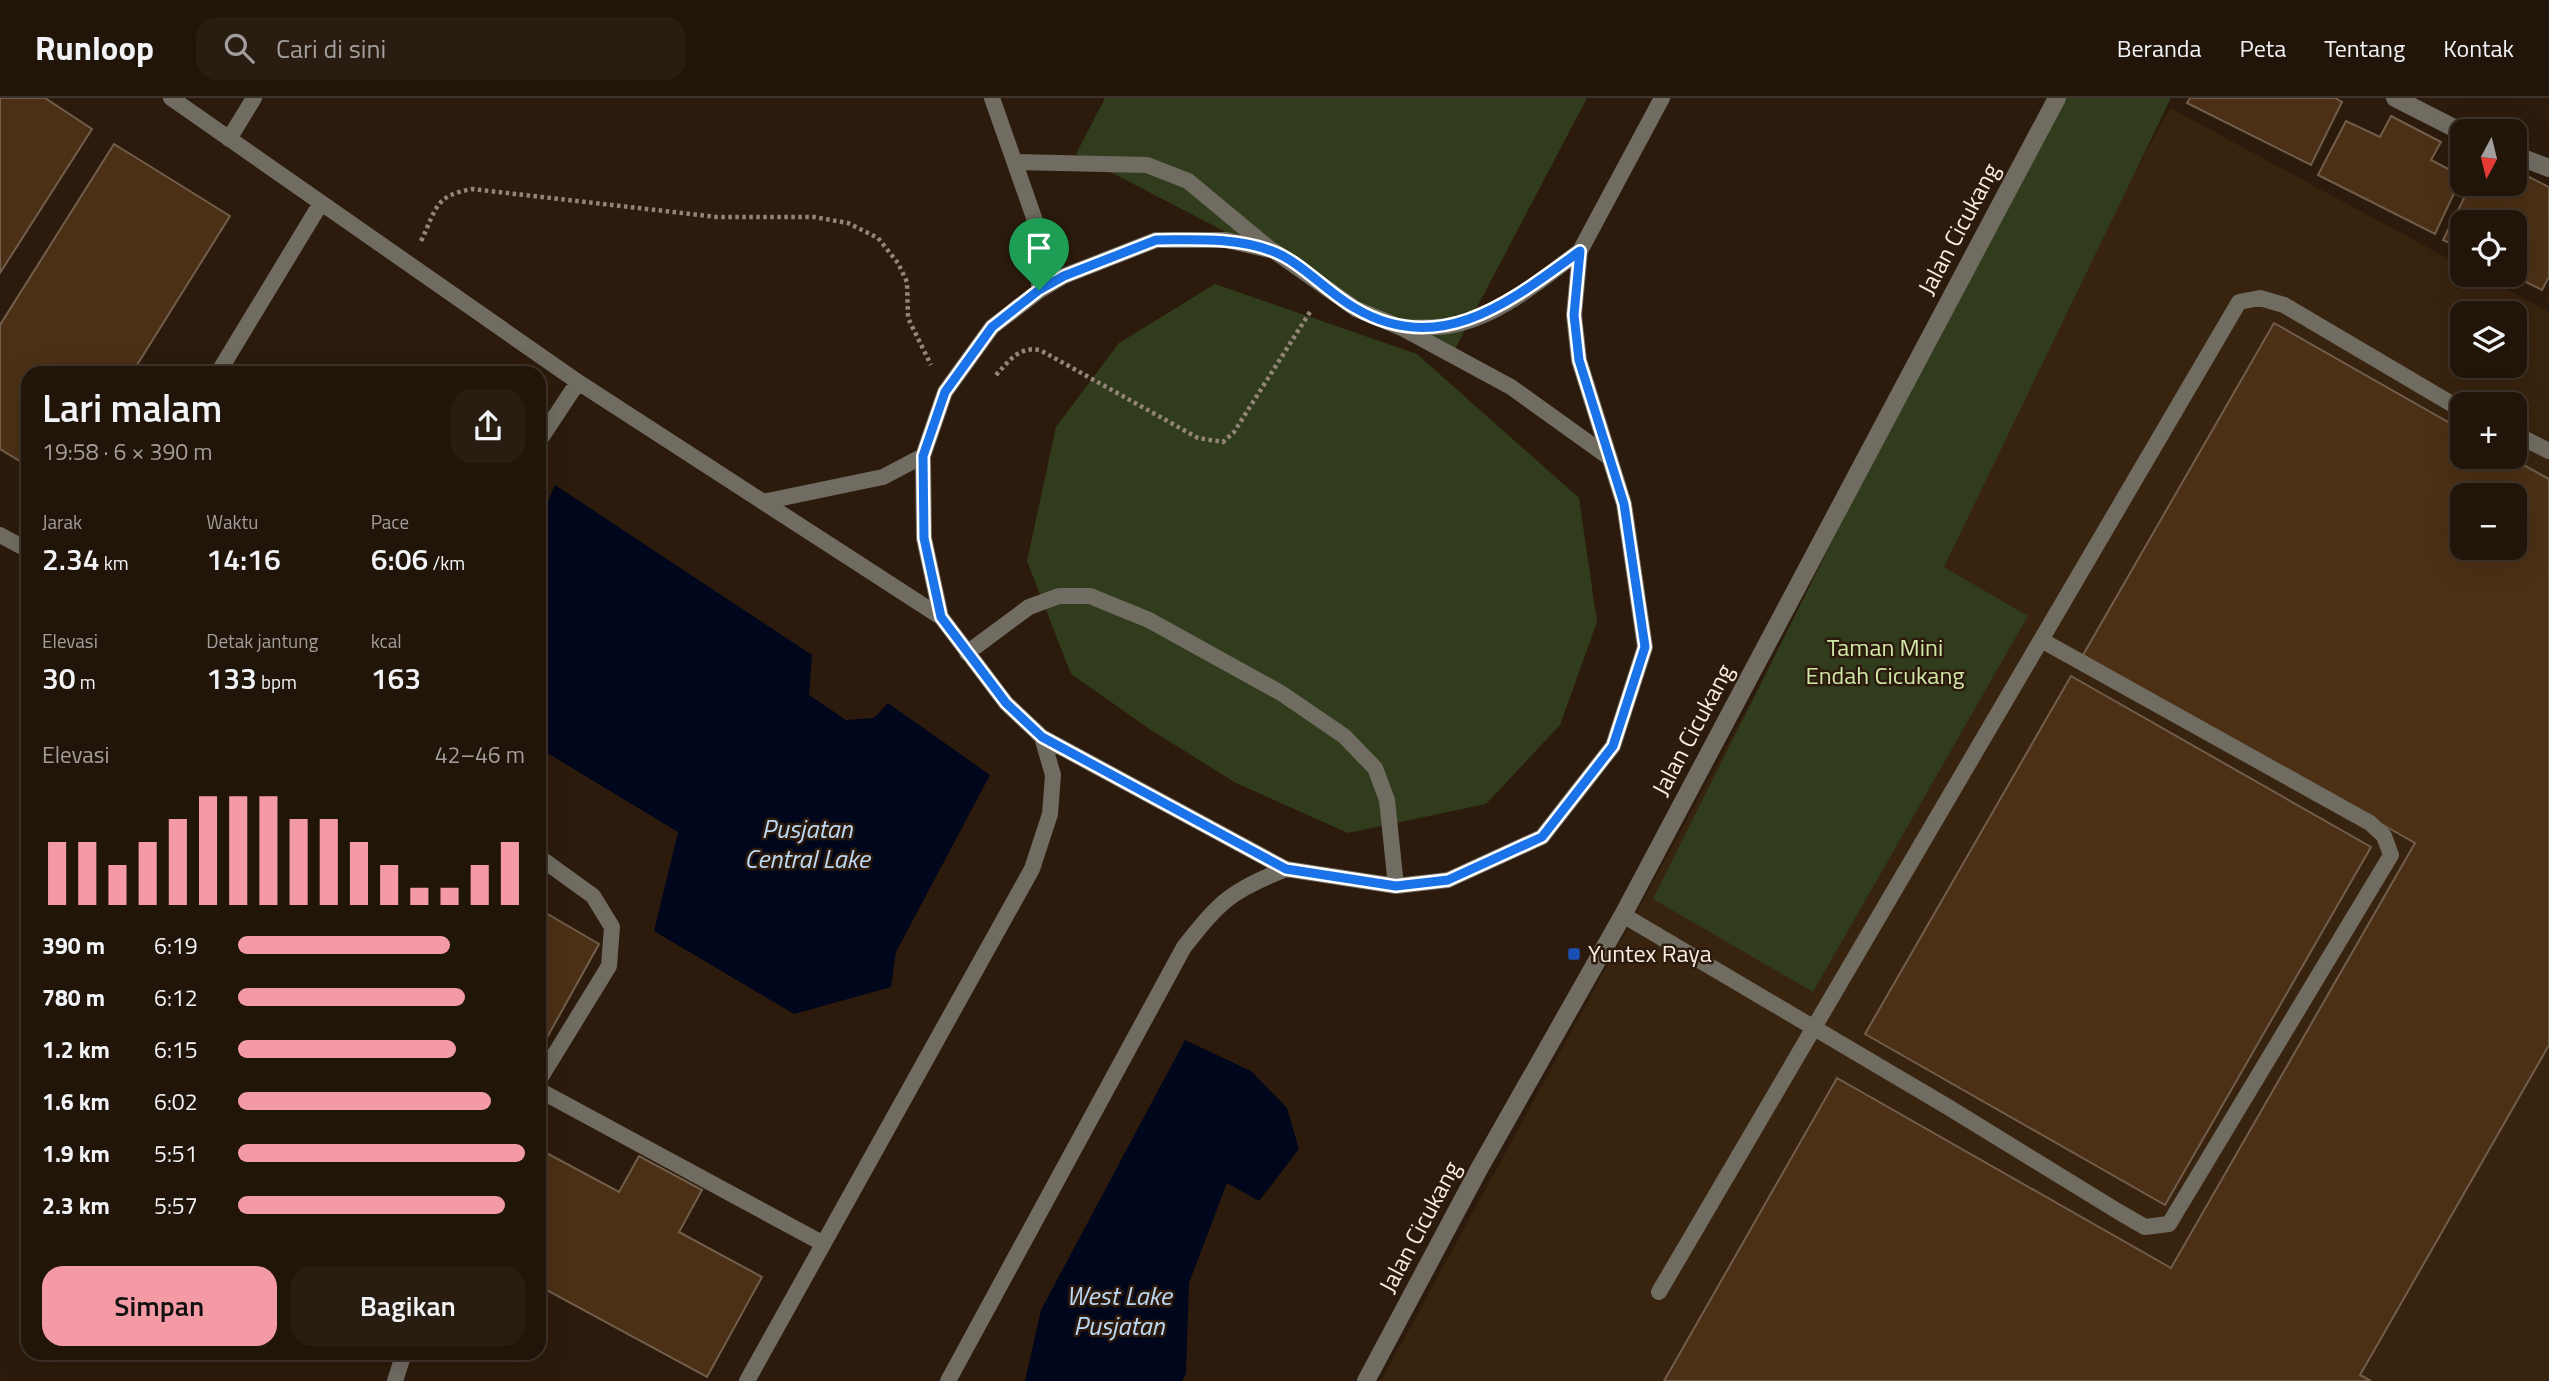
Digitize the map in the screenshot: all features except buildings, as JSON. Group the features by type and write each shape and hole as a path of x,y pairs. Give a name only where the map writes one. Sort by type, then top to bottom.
{"street":[{"name":"Jalan Cicukang","path":"1366,1381 1479,1169 1623,915 2057,98"},
{"path":"2395,98 2450,126"},
{"path":"2527,160 2549,168"}],"lane":[{"path":"172,98 578,382 941,617 1006,703 1042,737 1286,869 1396,886 1448,880 1542,837 1613,746 1645,647 1624,504 1579,360 1574,315 1580,251 1662,98"},
{"path":"229,139 254,98"},
{"path":"992,98 1039,232 1039,290"},
{"path":"1016,162 1147,165 1188,181 1274,251 1356,309 1402,328 1511,387 1610,458"},
{"path":"222,366 321,203"},
{"path":"941,617 924,538 923,456 945,392 992,327 1039,290 1064,276 1156,240 1226,240 1274,251"},
{"path":"1402,328 1448,326 1481,316 1519,295 1580,251"},
{"path":"1659,1292 2239,302 2260,298 2284,305 2450,403"},
{"path":"546,430 578,382"},
{"path":"2527,440 2549,451"},
{"path":"763,502 883,477 923,456"},
{"path":"0,535 21,546"},
{"path":"967,653 1029,607 1059,596 1090,596 1149,620 1282,693 1344,736 1375,768 1387,800 1396,886"},
{"path":"1623,915 2145,1227 2169,1224 2282,1041 2391,855 2384,836 2370,823 2043,640"},
{"path":"747,1381 1032,869 1050,814 1053,775 1042,737"},
{"path":"546,862 593,896 612,927 609,966 546,1069"},
{"path":"948,1381 1184,947 1217,905 1247,884 1286,869"},
{"path":"546,1094 822,1243"},
{"path":"395,1381 402,1360"}],"path":[{"path":"409,265 439,204 450,193 472,189 717,217 814,217 848,223 878,238 898,263 906,282 908,318 945,392"},
{"path":"991,379 1017,353 1031,348 1040,350 1198,438 1223,442 1234,432 1325,287"}],"shaded area":[{"path":"2170,108 2450,260 2450,287 2502,287 2549,312 2549,1381 1381,1381 1988,267 2062,306"}],"green space":[{"path":"1105,98 1587,98 1454,351 1076,154"},
{"name":"Taman Mini Endah Cicukang","path":"2054,98 2171,98 1944,567 2028,616 1813,992 1653,899"},
{"path":"1215,284 1417,354 1579,498 1597,622 1560,725 1486,804 1348,833 1236,783 1151,730 1071,674 1027,561 1056,427 1119,343"}],"water":[{"name":"Pusjatan Central Lake","path":"555,485 812,655 809,695 846,720 874,718 888,703 990,775 896,952 891,987 794,1014 654,931 678,832 546,752 546,506"},
{"name":"West Lake Pusjatan","path":"1185,1040 1251,1071 1287,1108 1299,1149 1259,1201 1227,1183 1189,1283 1186,1373 1182,1381 1025,1381 1041,1310"}],"place":[{"name":"Yuntex Raya","path":"1574,954"}],"route":[{"path":"1156,240 1226,240 1274,251 1356,309 1402,328 1448,326 1481,316 1519,295 1580,251 1574,315 1579,360 1624,504 1645,647 1613,746 1542,837 1448,880 1396,886 1286,869 1042,737 1006,703 941,617 924,538 923,456 945,392 992,327 1039,290 1064,276 1156,240"}]}
